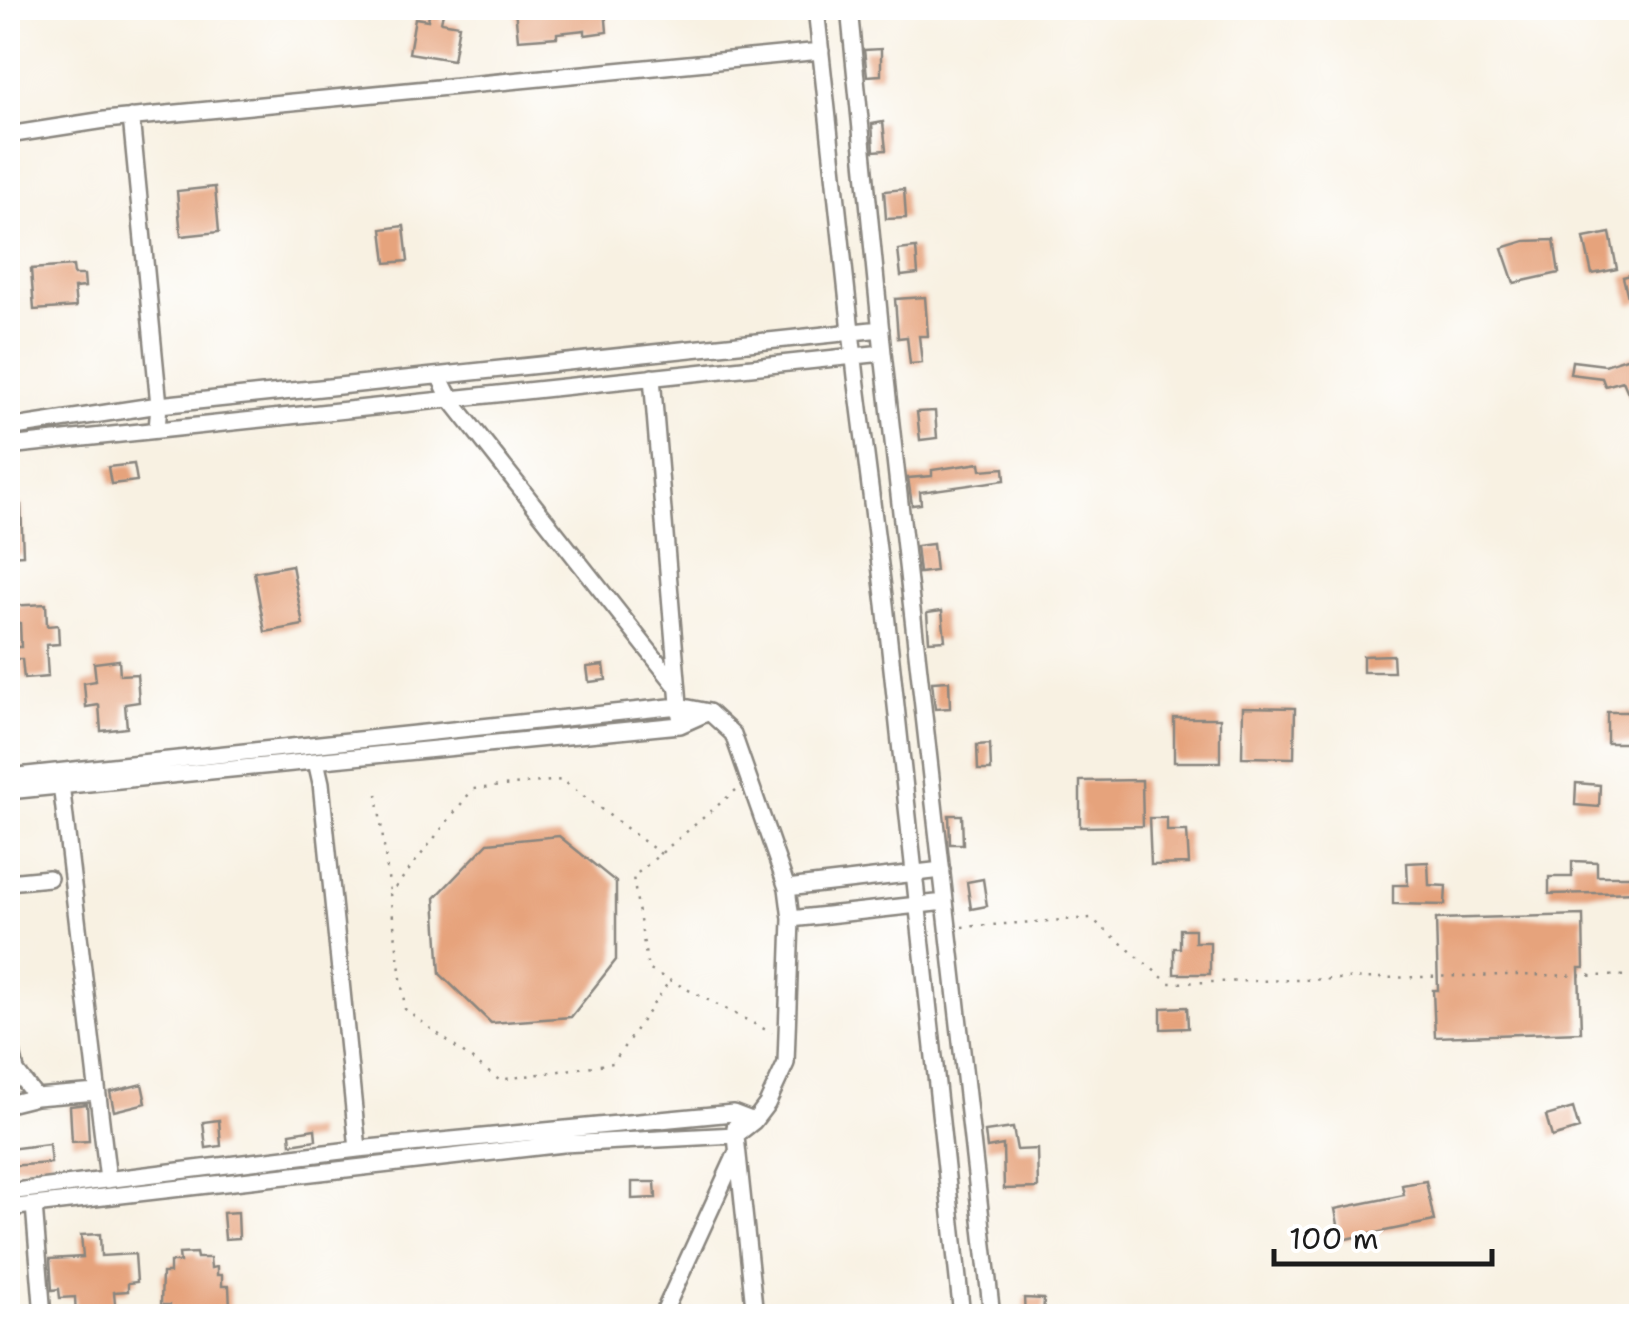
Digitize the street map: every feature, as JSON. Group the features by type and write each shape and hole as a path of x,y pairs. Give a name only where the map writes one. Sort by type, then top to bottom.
{"street":[{"path":"816,8 962,1316"},
{"path":"849,8 883,353 992,1316"},
{"path":"8,135 131,118 822,51"},
{"path":"131,118 158,405 156,429"},
{"path":"8,428 158,405 881,328"},
{"path":"8,446 883,353"},
{"path":"439,376 451,400 675,684"},
{"path":"652,377 680,725"},
{"path":"8,777 680,706 710,712 733,734 786,888 791,919 786,1063 754,1122 737,1143 662,1316"},
{"path":"8,791 680,725 710,712"},
{"path":"316,761 358,1149"},
{"path":"61,784 108,1180"},
{"path":"786,888 942,870"},
{"path":"8,882 49,878"},
{"path":"791,919 945,902"},
{"path":"8,1030 16,1072 36,1097"},
{"path":"8,1104 36,1097 97,1092"},
{"path":"733,1113 754,1316"},
{"path":"8,1192 358,1149 733,1113 754,1122"},
{"path":"8,1208 563,1144 737,1143"},
{"path":"34,1205 42,1316"}],"path":[{"path":"749,779 633,878 648,969 786,1041"},
{"path":"390,894 473,789 562,780 660,854"},
{"path":"377,794 405,1009 498,1080 613,1062 670,980"},
{"path":"948,928 1091,918 1169,983 1504,975 1642,976"}],"building":[{"path":"430,8 444,8 441,22 459,25 453,60 409,53 415,18 428,20"},
{"path":"515,8 605,8 607,32 585,35 585,30 518,40"},
{"path":"881,49 881,75 867,76 864,50"},
{"path":"883,122 886,150 874,151 872,124"},
{"path":"215,187 219,232 181,236 177,191"},
{"path":"904,189 906,218 886,219 884,191"},
{"path":"404,226 408,261 386,263 382,229"},
{"path":"1610,233 1617,269 1592,274 1584,238"},
{"path":"1554,240 1559,273 1514,283 1502,248 1525,241"},
{"path":"916,248 918,274 901,276 898,250"},
{"path":"73,266 74,275 84,275 85,287 74,288 76,307 34,310 31,269"},
{"path":"1642,272 1642,302 1630,305 1623,277"},
{"path":"925,297 928,336 919,336 922,363 910,364 907,337 898,338 895,299"},
{"path":"1642,353 1642,425 1623,381 1605,386 1602,378 1570,374 1572,361 1605,365"},
{"path":"935,411 937,438 920,440 917,412"},
{"path":"980,463 981,470 1004,468 1005,480 920,492 921,504 912,505 908,478"},
{"path":"134,464 137,481 111,484 108,467"},
{"path":"21,505 23,555 8,556 8,506"},
{"path":"933,544 936,571 919,573 916,546"},
{"path":"292,565 303,625 265,632 254,572"},
{"path":"46,604 47,626 58,625 59,644 46,645 48,677 24,679 22,659 16,659 15,647 21,647 20,623 8,622 8,606"},
{"path":"942,611 945,640 929,641 927,613"},
{"path":"1393,655 1394,672 1363,672 1363,656"},
{"path":"119,660 120,675 137,674 139,702 125,704 127,728 101,731 99,705 86,707 84,683 96,681 94,663"},
{"path":"604,665 606,680 589,682 587,667"},
{"path":"949,681 950,708 935,709 932,682"},
{"path":"1243,707 1295,708 1294,758 1242,757"},
{"path":"1607,712 1637,712 1636,743 1607,743"},
{"path":"1174,718 1220,718 1220,762 1174,762"},
{"path":"990,744 991,770 978,770 977,745"},
{"path":"1142,780 1143,826 1080,827 1080,781"},
{"path":"1576,783 1600,785 1599,807 1575,805"},
{"path":"949,815 962,815 963,844 950,844"},
{"path":"1149,818 1167,818 1167,831 1187,831 1189,864 1151,865"},
{"path":"559,836 616,882 616,960 571,1017 491,1023 440,974 435,898 488,843"},
{"path":"1572,861 1597,862 1597,876 1642,876 1642,892 1549,894 1549,877 1572,877"},
{"path":"1428,862 1429,885 1446,886 1445,905 1393,904 1393,885 1408,885 1407,863"},
{"path":"983,879 987,906 971,909 967,882"},
{"path":"1583,915 1584,968 1579,968 1581,1032 1435,1037 1436,919"},
{"path":"1180,929 1195,929 1195,942 1210,942 1210,974 1174,974 1174,948 1180,948"},
{"path":"1187,1007 1188,1028 1161,1029 1161,1008"},
{"path":"142,1084 146,1103 114,1111 110,1092"},
{"path":"87,1104 89,1141 72,1142 70,1106"},
{"path":"1573,1108 1579,1129 1552,1137 1546,1116"},
{"path":"219,1120 221,1146 206,1148 203,1122"},
{"path":"1013,1128 1017,1150 1037,1149 1038,1188 1004,1189 1003,1145 987,1148 985,1132"},
{"path":"315,1129 316,1140 291,1144 290,1133"},
{"path":"49,1144 51,1163 8,1166 8,1149"},
{"path":"1426,1181 1434,1221 1341,1240 1335,1209 1404,1195 1402,1185"},
{"path":"632,1182 655,1182 656,1198 632,1199"},
{"path":"238,1212 239,1238 225,1239 223,1213"},
{"path":"100,1234 101,1256 135,1254 137,1282 128,1283 128,1291 114,1292 116,1316 76,1316 75,1297 60,1298 59,1289 52,1290 50,1259 83,1257 81,1235"},
{"path":"196,1253 197,1258 210,1258 211,1268 217,1267 217,1275 222,1275 222,1286 229,1286 230,1308 219,1309 219,1316 170,1316 170,1305 161,1305 162,1273 170,1273 170,1262 180,1262 179,1254"},
{"path":"1024,1298 1044,1299 1043,1316 1025,1316"}]}
